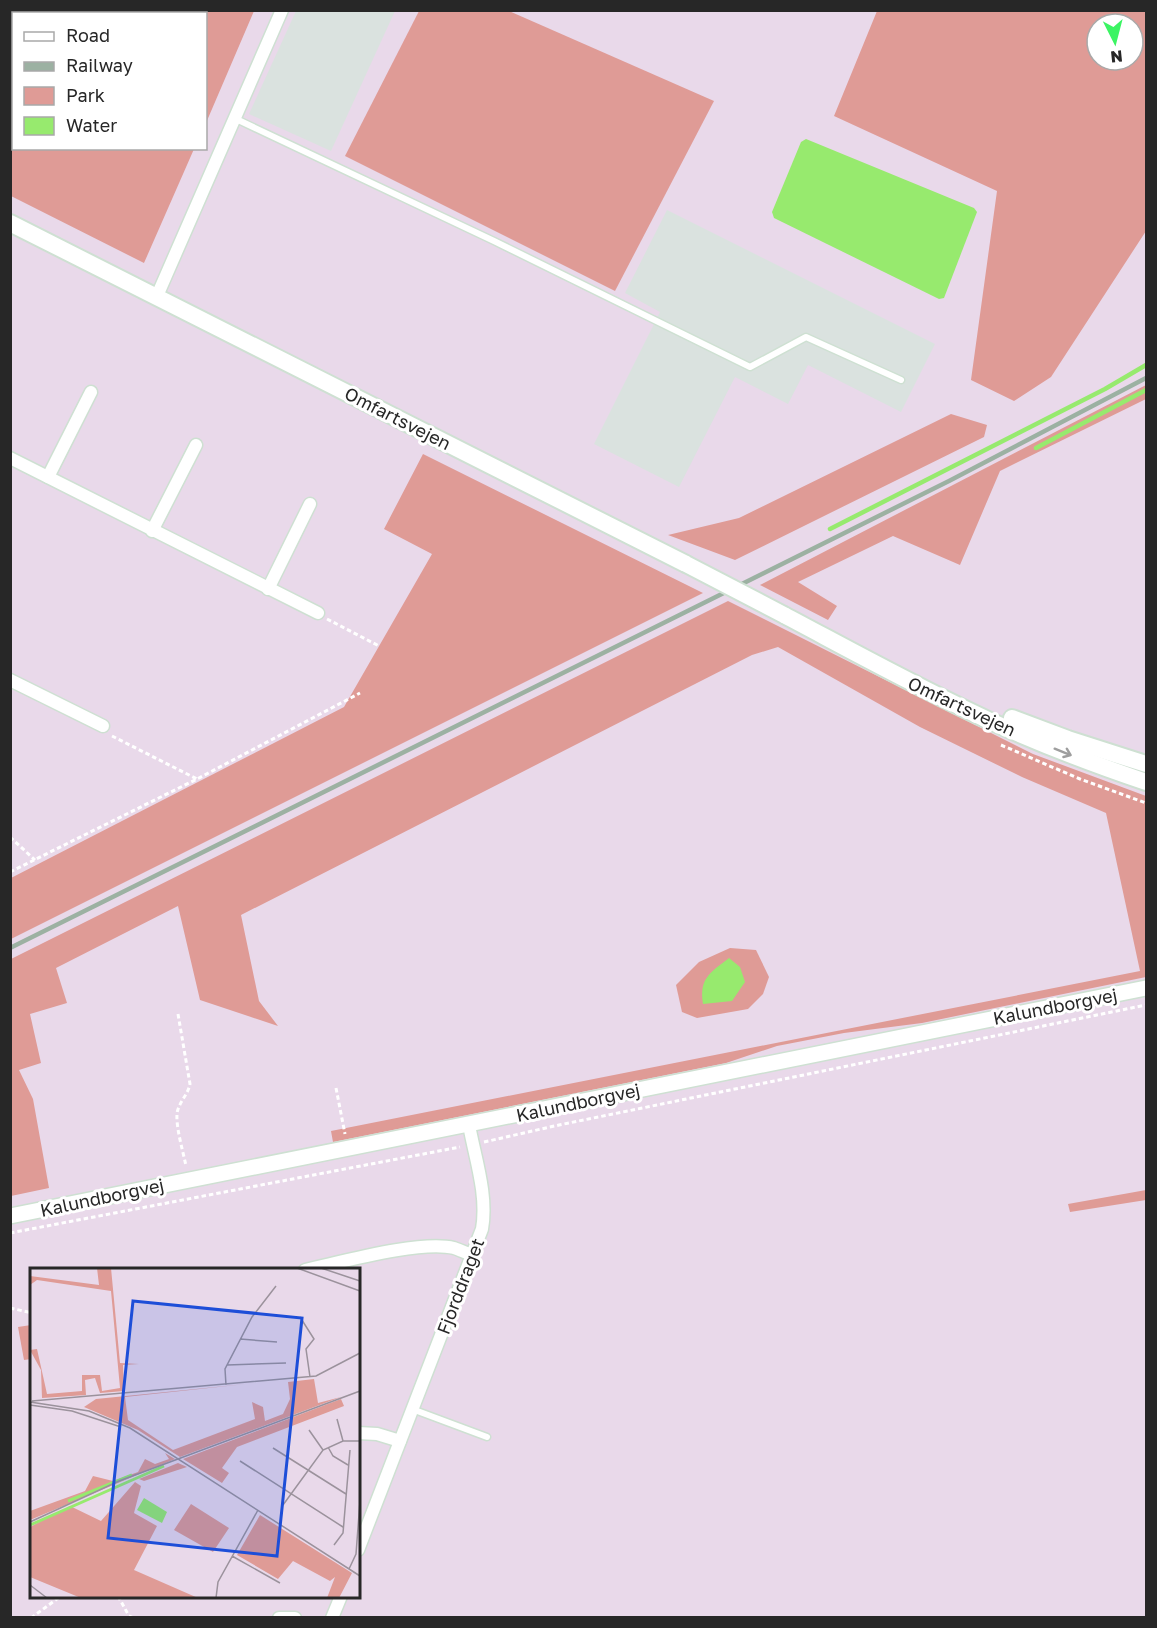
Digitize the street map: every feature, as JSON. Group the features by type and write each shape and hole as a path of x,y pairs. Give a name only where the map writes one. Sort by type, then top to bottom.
{"main road":[{"name":"Omfartsvejen","path":"10,223 686,564 989,720 1086,761 1146,782"},
{"name":"Omfartsvejen","path":"784,615 992,710 1068,739 1146,764"}],"street":[{"path":"157,296 282,10"},
{"path":"48,477 91,392"},
{"path":"152,531 196,445"},
{"path":"10,458 318,613"},
{"path":"268,589 310,504"},
{"path":"10,680 103,726"},
{"name":"Kalundborgvej","path":"10,1216 1146,988"},
{"name":"Fjorddraget","path":"360,1546 482,1229 483,1211 469,1125"},
{"path":"310,1268 391,1252 426,1248 452,1248 472,1255"},
{"path":"360,1433 377,1434 400,1441"},
{"path":"332,1617 340,1598"},
{"path":"279,1617 295,1617"}],"lane":[{"path":"234,118 495,241 750,368 806,337 900,380"},
{"path":"412,1409 488,1437"}],"path":[{"path":"318,613 379,646"},
{"path":"10,872 197,779 360,693"},
{"path":"103,726 110,735 197,779"},
{"path":"10,837 35,860"},
{"path":"10,1233 472,1145 558,1125 1146,1005"},
{"path":"178,1014 190,1084 177,1114 188,1180"},
{"path":"336,1088 341,1119 350,1147"},
{"path":"10,1308 30,1313"},
{"path":"31,1617 58,1598"},
{"path":"119,1598 129,1616 134,1617"}],"shaded area":[{"path":"296,11 395,11 331,151 249,114"},
{"path":"667,210 935,344 901,412 808,365 788,404 735,377 679,487 594,444 660,312 625,293"}],"green space":[{"path":"10,11 254,11 207,121 207,12 12,12 12,150 194,150 144,263 11,196"},
{"path":"419,11 509,11 714,101 615,291 345,156"},
{"path":"877,11 1146,11 1146,231 1051,377 1014,401 971,380 997,191 834,116"},
{"path":"1146,385 1146,399 1000,471 960,565 893,536 798,582 837,606 828,620 760,585"},
{"path":"951,414 987,425 984,437 735,560 668,535 739,518"},
{"path":"423,454 703,593 11,939 11,878 344,707 432,554 384,529"},
{"path":"728,601 1033,754 1146,796 1146,977 922,1023 844,1033 777,1046 726,1063 333,1142 331,1131 1140,971 1106,813 1022,777 920,727 778,647 752,655 241,915 259,1001 278,1026 200,1000 178,906 56,968 67,1003 30,1014 41,1063 19,1070 33,1099 49,1188 11,1196 11,959"},
{"path":"730,948 756,950 769,977 763,994 748,1009 697,1018 682,1012 676,985 699,962"},
{"path":"1146,1190 1146,1200 1070,1212 1068,1204"},
{"path":"30,1325 30,1359 24,1360 18,1327"}],"water":[{"path":"806,139 974,208 977,212 944,298 939,299 774,218 772,212 801,142"},
{"path":"729,958 740,967 745,982 732,1001 703,1004 704,982 711,972"}],"waterway":[{"path":"830,529 1105,389 1146,365"},
{"path":"1036,448 1146,390"}],"railway":[{"path":"10,948 949,481 1146,378"}]}
